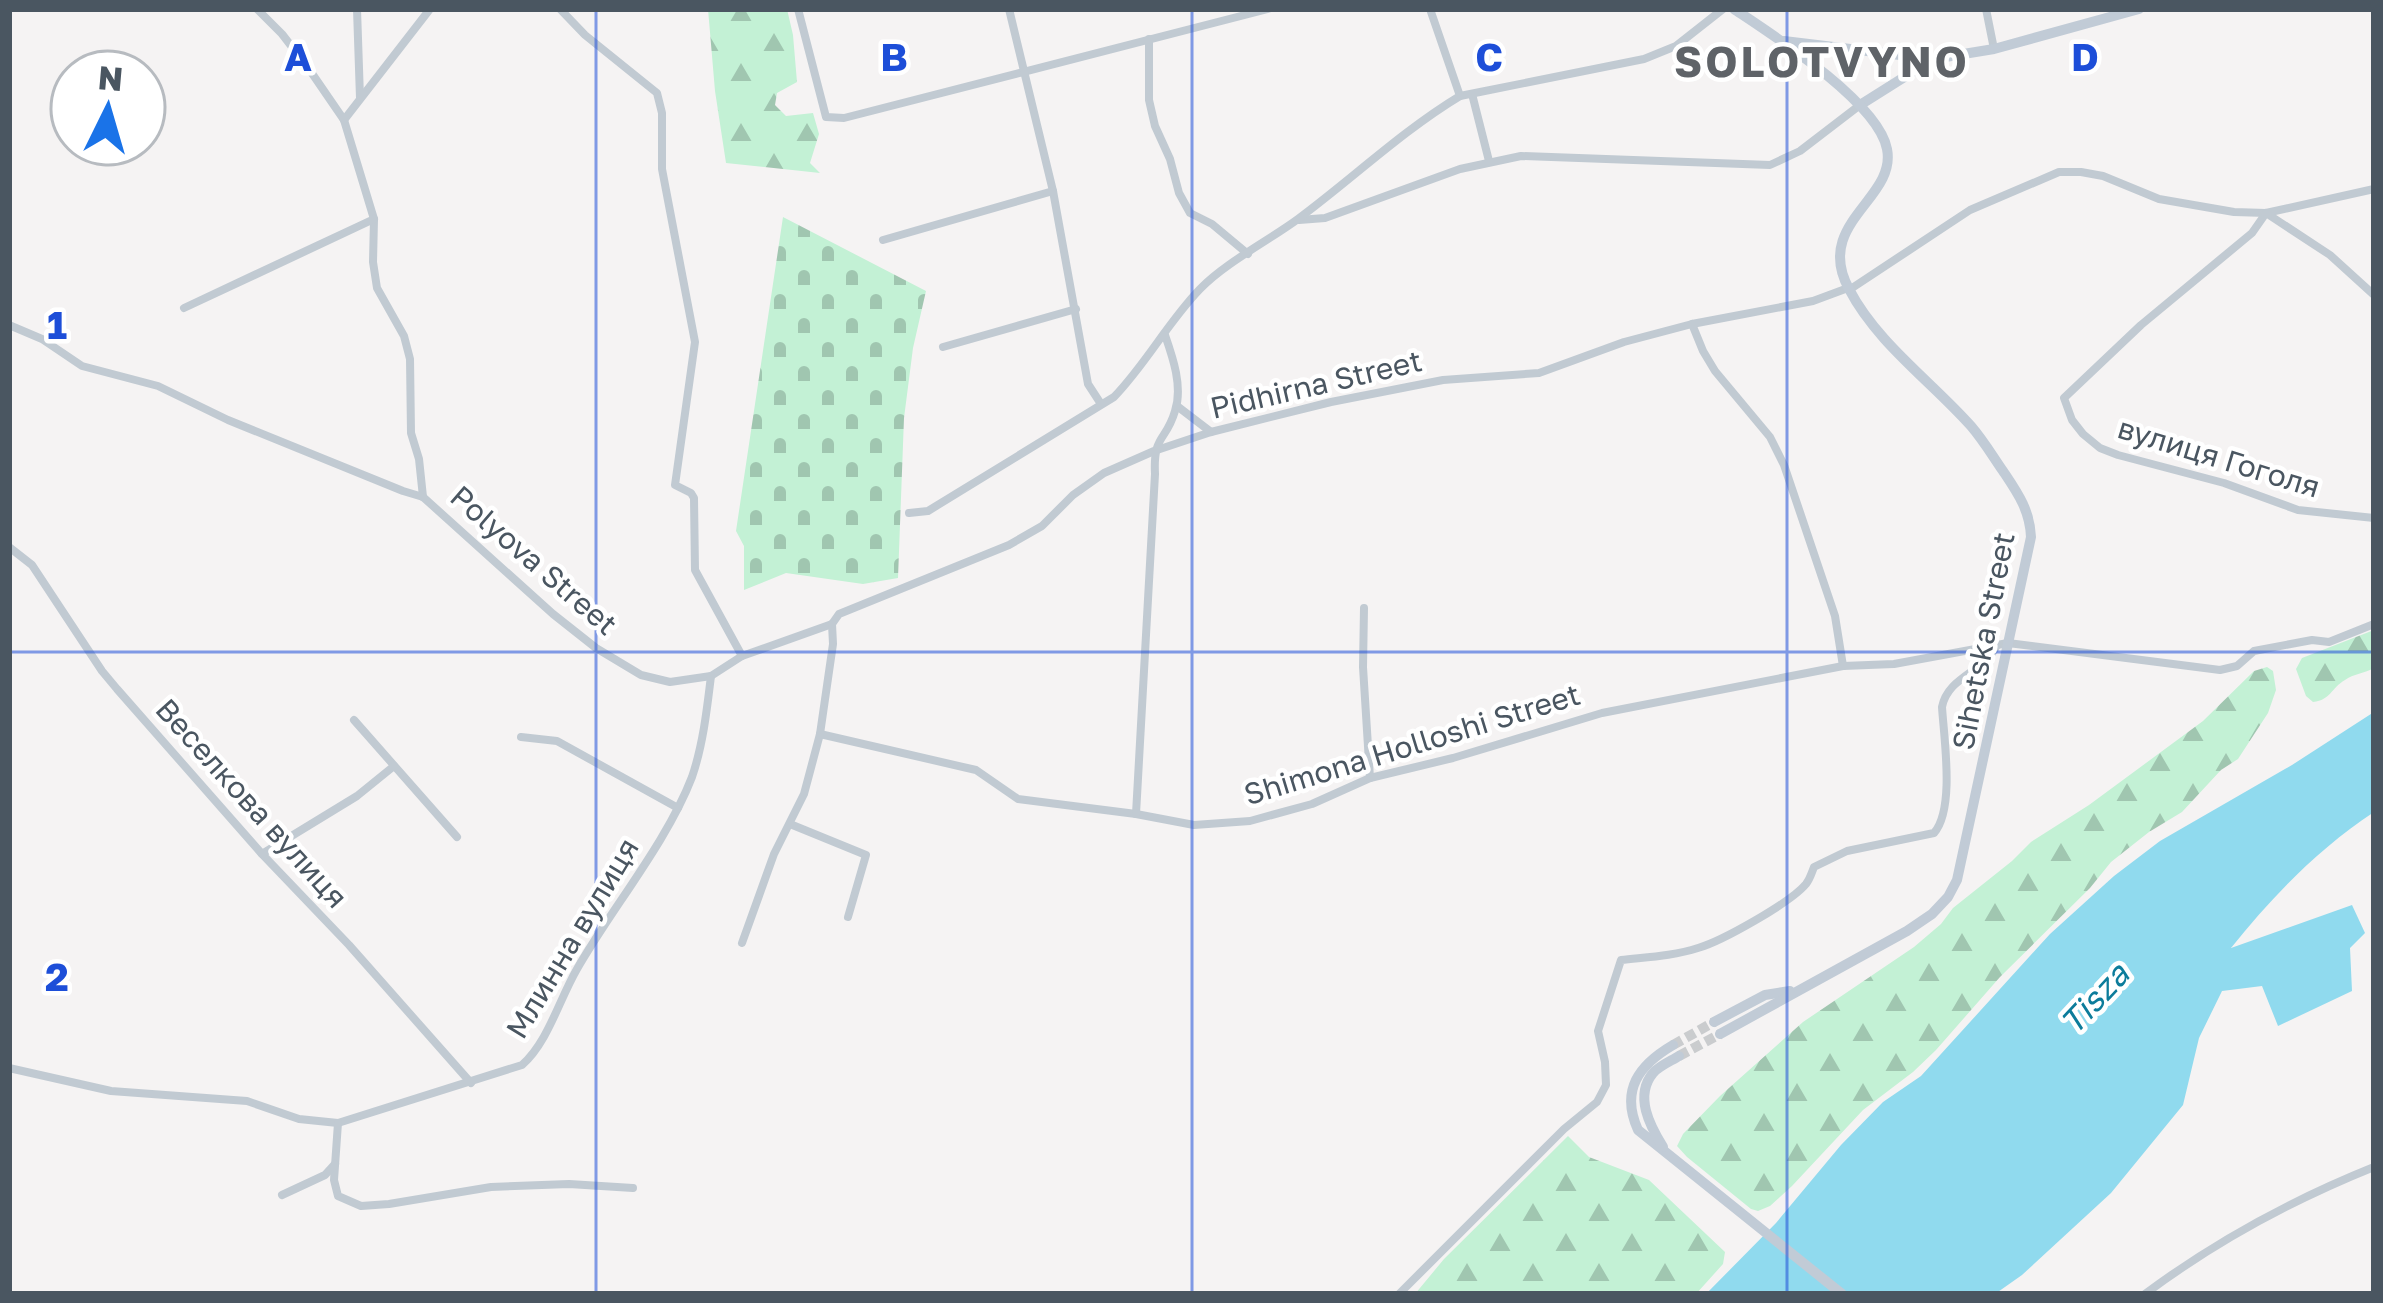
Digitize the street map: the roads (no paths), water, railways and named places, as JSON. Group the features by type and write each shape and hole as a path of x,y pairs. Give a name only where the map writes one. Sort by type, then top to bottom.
{"street":[{"path":"257,9 309,69 344,120 374,219 377,288 404,336 410,359 411,433 423,496"},
{"path":"357,9 360,100"},
{"path":"344,120 430,9"},
{"path":"560,9 657,93 662,113 662,169 694,342 675,485 694,498 695,570 742,656"},
{"path":"798,9 826,117 844,118 1268,9"},
{"path":"1009,9 1053,190 1088,384 1101,404"},
{"path":"1430,9 1460,96"},
{"path":"909,513 928,511 1114,397 1203,285 1297,220 1434,112 1460,96 1644,59 1676,46 1723,9"},
{"path":"1734,9 1860,106 1881,132 1888,157 1886,171 1844,235 1839,252 1849,289"},
{"path":"1986,9 1994,49"},
{"path":"1781,41 1933,59 1994,49 2139,9"},
{"path":"1149,39 1149,100 1179,193 1190,213 1212,224 1248,254"},
{"path":"1297,220 1325,218 1460,169 1521,156 1770,165 1800,151 1933,59"},
{"path":"1472,94 1489,161"},
{"name":"Pidhirna Street","path":"832,624 839,614 1009,544 1042,526 1104,472 1154,451 1331,401 1443,380 1539,373 1692,324 1814,301 1849,289 1970,210 2059,172 2104,176 2159,199 2266,213"},
{"path":"2266,213 2374,189"},
{"path":"884,240 1053,190"},
{"path":"2266,213 2330,255 2374,296"},
{"name":"вулиця Гоголя","path":"2266,213 2252,233 2067,393 2065,405 2083,434 2118,455 2224,483 2298,510 2374,518"},
{"path":"184,308 374,219"},
{"name":"Sihetska Street","path":"1717,1028 1765,995 1804,988 1907,931 1948,897 1957,880 1970,824 2003,643 2031,537 2024,502 1970,424 1899,352 1849,289"},
{"path":"943,347 1076,308"},
{"path":"1692,324 1715,371 1771,437 1784,465 1834,616 1844,666"},
{"name":"Polyova Street","path":"9,325 42,339 82,366 158,386 229,420 423,496 596,648 641,675 670,682 711,676"},
{"path":"1136,814 1154,451 1177,406 1178,386 1165,335"},
{"path":"1177,406 1211,432"},
{"name":"Веселкова вулиця","path":"9,548 32,565 102,671 471,1083"},
{"path":"1364,608 1370,778"},
{"path":"711,676 742,656 832,624 820,734 804,794 774,854 742,943"},
{"name":"Shimona Holloshi Street","path":"820,734 976,770 1018,799 1194,825 1250,821 1312,804 1370,778 1602,713 1844,666 1894,664 2003,643 2221,670 2237,666 2254,651 2312,640 2329,643 2374,624"},
{"path":"1399,1294 1597,1102 1606,1085 1598,1031 1622,959 1700,948 1734,933 1794,894 1808,882 1814,867 1847,851 1934,833 1940,827 1945,808 1945,694 1990,660 2003,643"},
{"name":"Млинна вулиця","path":"9,1068 111,1091 226,1098 299,1119 338,1123 521,1066 536,1052 577,969 678,808 693,773 711,676"},
{"path":"354,720 457,837"},
{"path":"521,737 557,741 678,808"},
{"path":"262,854 341,806 394,766"},
{"path":"790,824 866,855 848,916"},
{"path":"1676,1050 1653,1073 1647,1088 1646,1117 1667,1152 1842,1294"},
{"path":"338,1123 334,1180 338,1196 361,1206 491,1187 633,1188"},
{"path":"283,1196 325,1175 336,1163"},
{"path":"2145,1294 2269,1213 2374,1167"}],"water":[{"name":"Tisza","path":"2374,712 2374,812 2297,874 2231,948 2352,905 2365,933 2350,948 2352,991 2278,1026 2262,986 2222,991 2199,1038 2183,1105 2111,1193 1995,1294 1706,1294 1776,1223 1841,1145 1883,1102 1921,1076 2050,934 2114,876 2160,841"}],"tunnel":[{"path":"1673,1045 1714,1022"},
{"path":"1679,1056 1720,1034"}],"district":[{"name":"SOLOTVYNO","path":"1822,61"}]}
